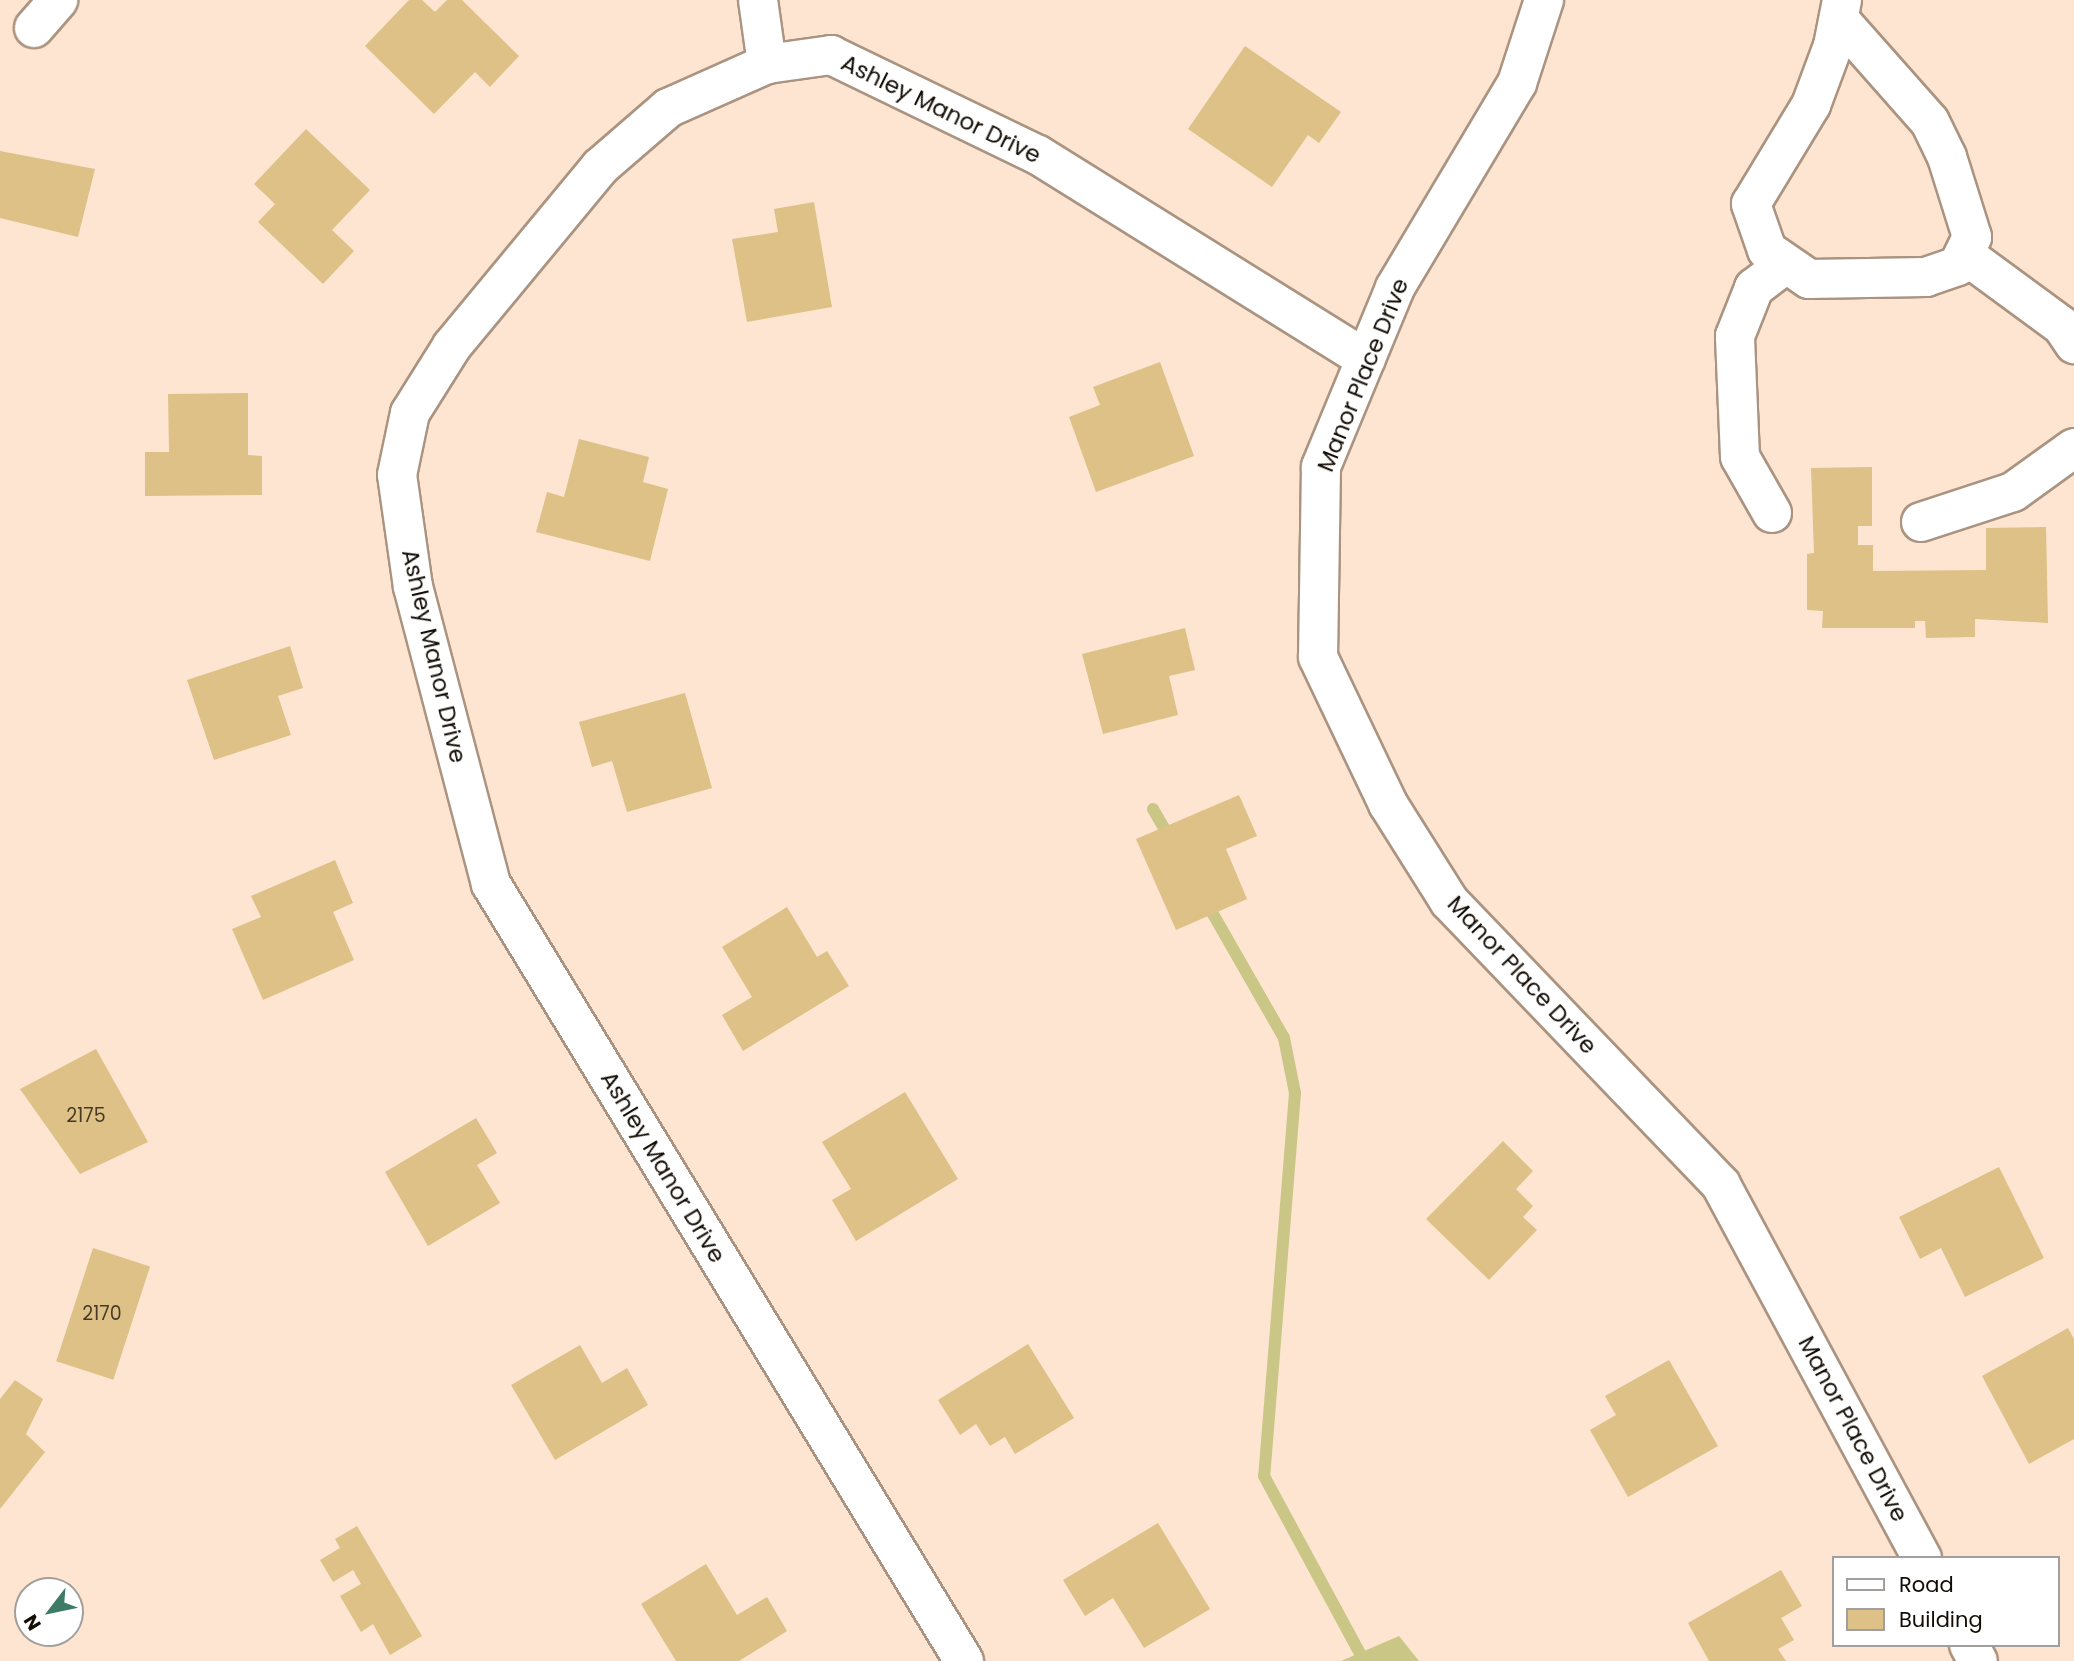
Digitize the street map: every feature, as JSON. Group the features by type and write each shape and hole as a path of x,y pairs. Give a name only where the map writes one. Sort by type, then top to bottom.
{"street":[{"path":"758,0 767,64"},
{"name":"Manor Place Drive","path":"1544,0 1517,83 1395,288 1321,467 1318,656 1388,804 1449,901 1721,1185 1921,1556"},
{"path":"1840,9 1930,122 1963,193 1972,237 1958,266 1926,277 1809,279 1767,250 1751,204 1811,105 1840,9"},
{"name":"Ashley Manor Drive","path":"964,1661 491,884 412,587 397,475 410,413 452,346 600,167 668,108 767,64 831,55 1038,155 1366,359"},
{"path":"1964,254 2062,326 2074,345"},
{"path":"1772,513 1740,457 1735,337 1754,288 1786,264"},
{"path":"1921,522 2013,492 2074,448"}],"shaded area":[{"path":"1399,1636 1419,1661 1341,1661"}],"building":[{"path":"409,0 422,0 435,12 447,0 462,0 519,56 490,87 475,72 434,114 365,46"},
{"path":"1245,46 1341,112 1319,143 1308,135 1272,187 1188,129"},
{"path":"306,129 370,190 332,230 354,251 323,284 258,222 275,204 254,184"},
{"path":"0,151 95,169 78,237 0,218"},
{"path":"814,202 832,307 747,322 732,239 778,232 774,209"},
{"path":"1160,362 1194,456 1096,492 1069,417 1100,405 1093,387"},
{"path":"248,393 248,455 262,456 262,495 145,496 145,452 169,452 168,394"},
{"path":"579,439 649,457 643,482 668,489 650,561 536,532 547,492 564,497"},
{"path":"1872,467 1872,526 1858,526 1858,545 1873,545 1873,571 1986,570 1986,528 2046,527 2048,623 1975,619 1975,637 1926,638 1925,621 1915,621 1915,628 1822,628 1823,611 1807,610 1807,554 1814,553 1811,468"},
{"path":"1185,628 1195,670 1169,676 1178,715 1103,734 1082,654"},
{"path":"290,646 303,688 278,696 291,735 214,760 187,680"},
{"path":"685,693 712,788 627,812 612,761 592,767 579,722"},
{"path":"1239,795 1257,836 1226,849 1247,899 1176,930 1136,839"},
{"path":"335,860 353,903 333,912 354,960 263,1000 232,929 261,917 251,896"},
{"path":"787,907 817,957 827,951 849,986 743,1051 722,1015 752,997 722,947"},
{"path":"96,1049 148,1142 80,1174 20,1089"},
{"path":"905,1092 958,1179 856,1241 832,1200 851,1189 822,1142"},
{"path":"476,1118 497,1153 477,1165 500,1203 428,1246 385,1172"},
{"path":"1503,1141 1533,1171 1516,1189 1533,1206 1523,1217 1537,1230 1489,1280 1426,1219"},
{"path":"1999,1167 2044,1258 1965,1297 1941,1248 1920,1259 1899,1217"},
{"path":"93,1248 150,1267 113,1380 56,1361"},
{"path":"2068,1328 2074,1339 2074,1439 2029,1464 1982,1376"},
{"path":"1028,1344 1074,1418 1015,1454 1005,1437 990,1446 976,1424 960,1435 938,1400"},
{"path":"580,1345 602,1383 627,1368 648,1405 555,1460 511,1385"},
{"path":"1669,1360 1718,1446 1628,1497 1590,1430 1616,1415 1605,1396"},
{"path":"15,1380 43,1399 26,1434 45,1452 0,1509 0,1399"},
{"path":"1158,1523 1210,1609 1144,1648 1113,1598 1085,1616 1063,1580"},
{"path":"357,1526 422,1636 390,1655 373,1624 361,1632 340,1596 361,1584 353,1570 333,1582 320,1560 340,1548 335,1539"},
{"path":"706,1564 737,1615 767,1597 787,1631 739,1661 676,1661 641,1604"},
{"path":"1781,1570 1802,1606 1781,1618 1794,1640 1778,1649 1786,1661 1709,1661 1688,1623"}],"waterway":[{"path":"1153,809 1172,842"},
{"path":"1205,900 1284,1038 1295,1093 1264,1476 1364,1661"}]}
